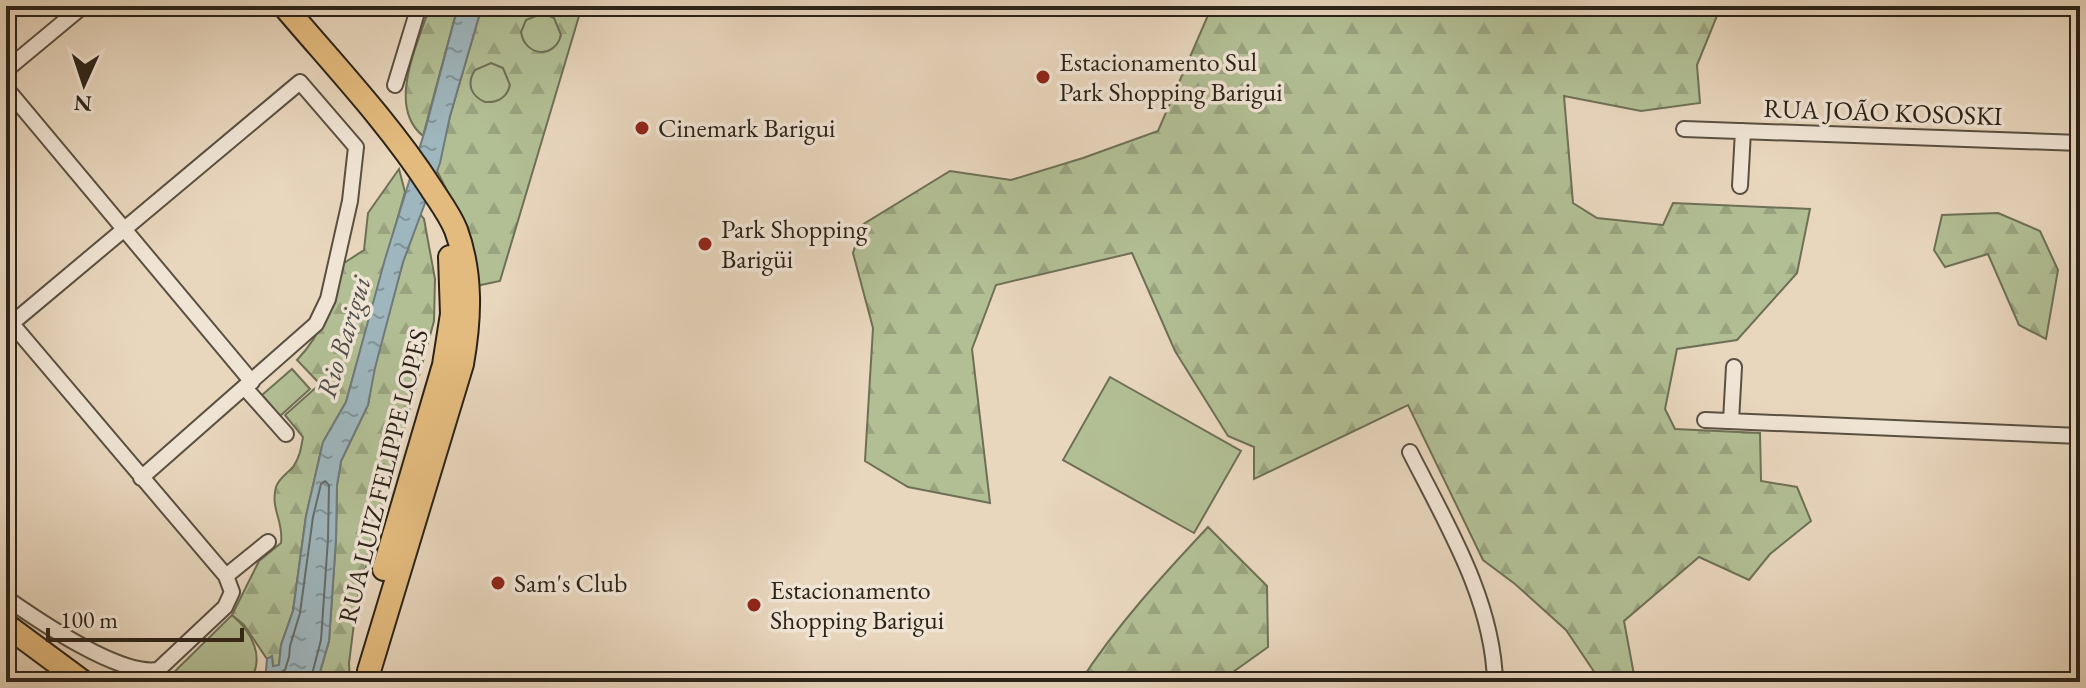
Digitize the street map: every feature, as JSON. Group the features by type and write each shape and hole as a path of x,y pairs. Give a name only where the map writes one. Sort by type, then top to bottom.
{"main road":[{"name":"RUA LUIZ FELIPPE LOPES","path":"284,6 393,135 432,190 450,256 452,314 438,387 379,588 371,629 370,676"},
{"path":"6,625 83,682"}],"street":[{"path":"6,70 83,6"},
{"path":"395,85 419,6"},
{"path":"6,598 65,636 140,671 158,670 225,607 232,592 226,576 141,478 9,320 300,82 356,147 350,201 324,311 303,339 141,478"},
{"path":"6,88 124,229 286,434"},
{"name":"RUA JOÃO KOSOSKI","path":"1684,129 2080,143"},
{"path":"1740,186 1743,131"},
{"path":"1731,421 1734,367"},
{"path":"1705,420 2080,436"},
{"path":"1410,452 1444,517 1481,605 1493,656 1495,682"},
{"path":"226,576 268,542"}],"green space":[{"path":"430,6 458,6 423,136 412,123 406,92 413,56"},
{"path":"482,6 582,6 500,281 476,286 462,220 437,171","holes":["543,13 554,18 561,35 553,48 540,52 528,46 521,32 526,20","491,63 503,68 510,85 501,98 485,102 473,93 471,80 475,70"]},
{"path":"1212,6 1721,6 1697,65 1700,103 1641,111 1564,96 1573,203 1597,218 1663,225 1673,203 1810,209 1797,273 1737,340 1677,349 1665,409 1675,429 1760,433 1761,481 1797,487 1811,521 1770,554 1749,580 1699,557 1624,621 1635,680 1601,682 1566,630 1483,560 1408,405 1254,479 1254,447 1228,436 1175,351 1132,253 996,285 972,349 990,503 908,487 865,461 873,328 853,253 862,225 950,171 1011,180 1158,131"},
{"path":"541,13 555,19 561,33 555,47 541,53 527,47 521,33 527,19"},
{"path":"490,63 504,69 510,83 504,97 490,103 476,97 470,83 476,69"},
{"path":"399,169 405,192 346,402 323,442 306,516 293,611 281,645 279,666 273,667 272,657 267,659 244,625 232,615 259,561 281,543 276,487 295,463 303,437 285,415 320,384 297,360 320,327 341,265 364,250 368,213"},
{"path":"1998,213 2040,231 2058,270 2046,339 2019,325 1988,254 1945,267 1934,250 1942,215"},
{"path":"420,214 424,219 435,279 434,321 357,600 349,663 350,682 317,682 329,641 341,461 368,405 374,368 403,262"},
{"path":"292,369 310,389 280,416 262,395"},
{"path":"1110,377 1241,451 1194,533 1063,460"},
{"path":"1208,527 1267,586 1268,647 1219,682 1080,682 1124,621"},
{"path":"232,615 251,637 254,646 256,664 249,682 164,682"}],"water":[{"path":"458,6 482,6 450,116 440,163 403,262 368,405 341,461 329,641 317,682 265,682 267,659 272,656 273,666 279,665 281,645 293,611 306,516 323,442 346,402"}],"place":[{"name":"Estacionamento Sul Park Shopping Barigui","path":"1043,77"},
{"name":"Cinemark Barigui","path":"642,128"},
{"name":"Park Shopping Barigüi","path":"705,244"},
{"name":"Sam's Club","path":"498,583"},
{"name":"Estacionamento Shopping Barigui","path":"754,605"}],"water label":[{"name":"Rio Barigui","path":"343,337"}]}
